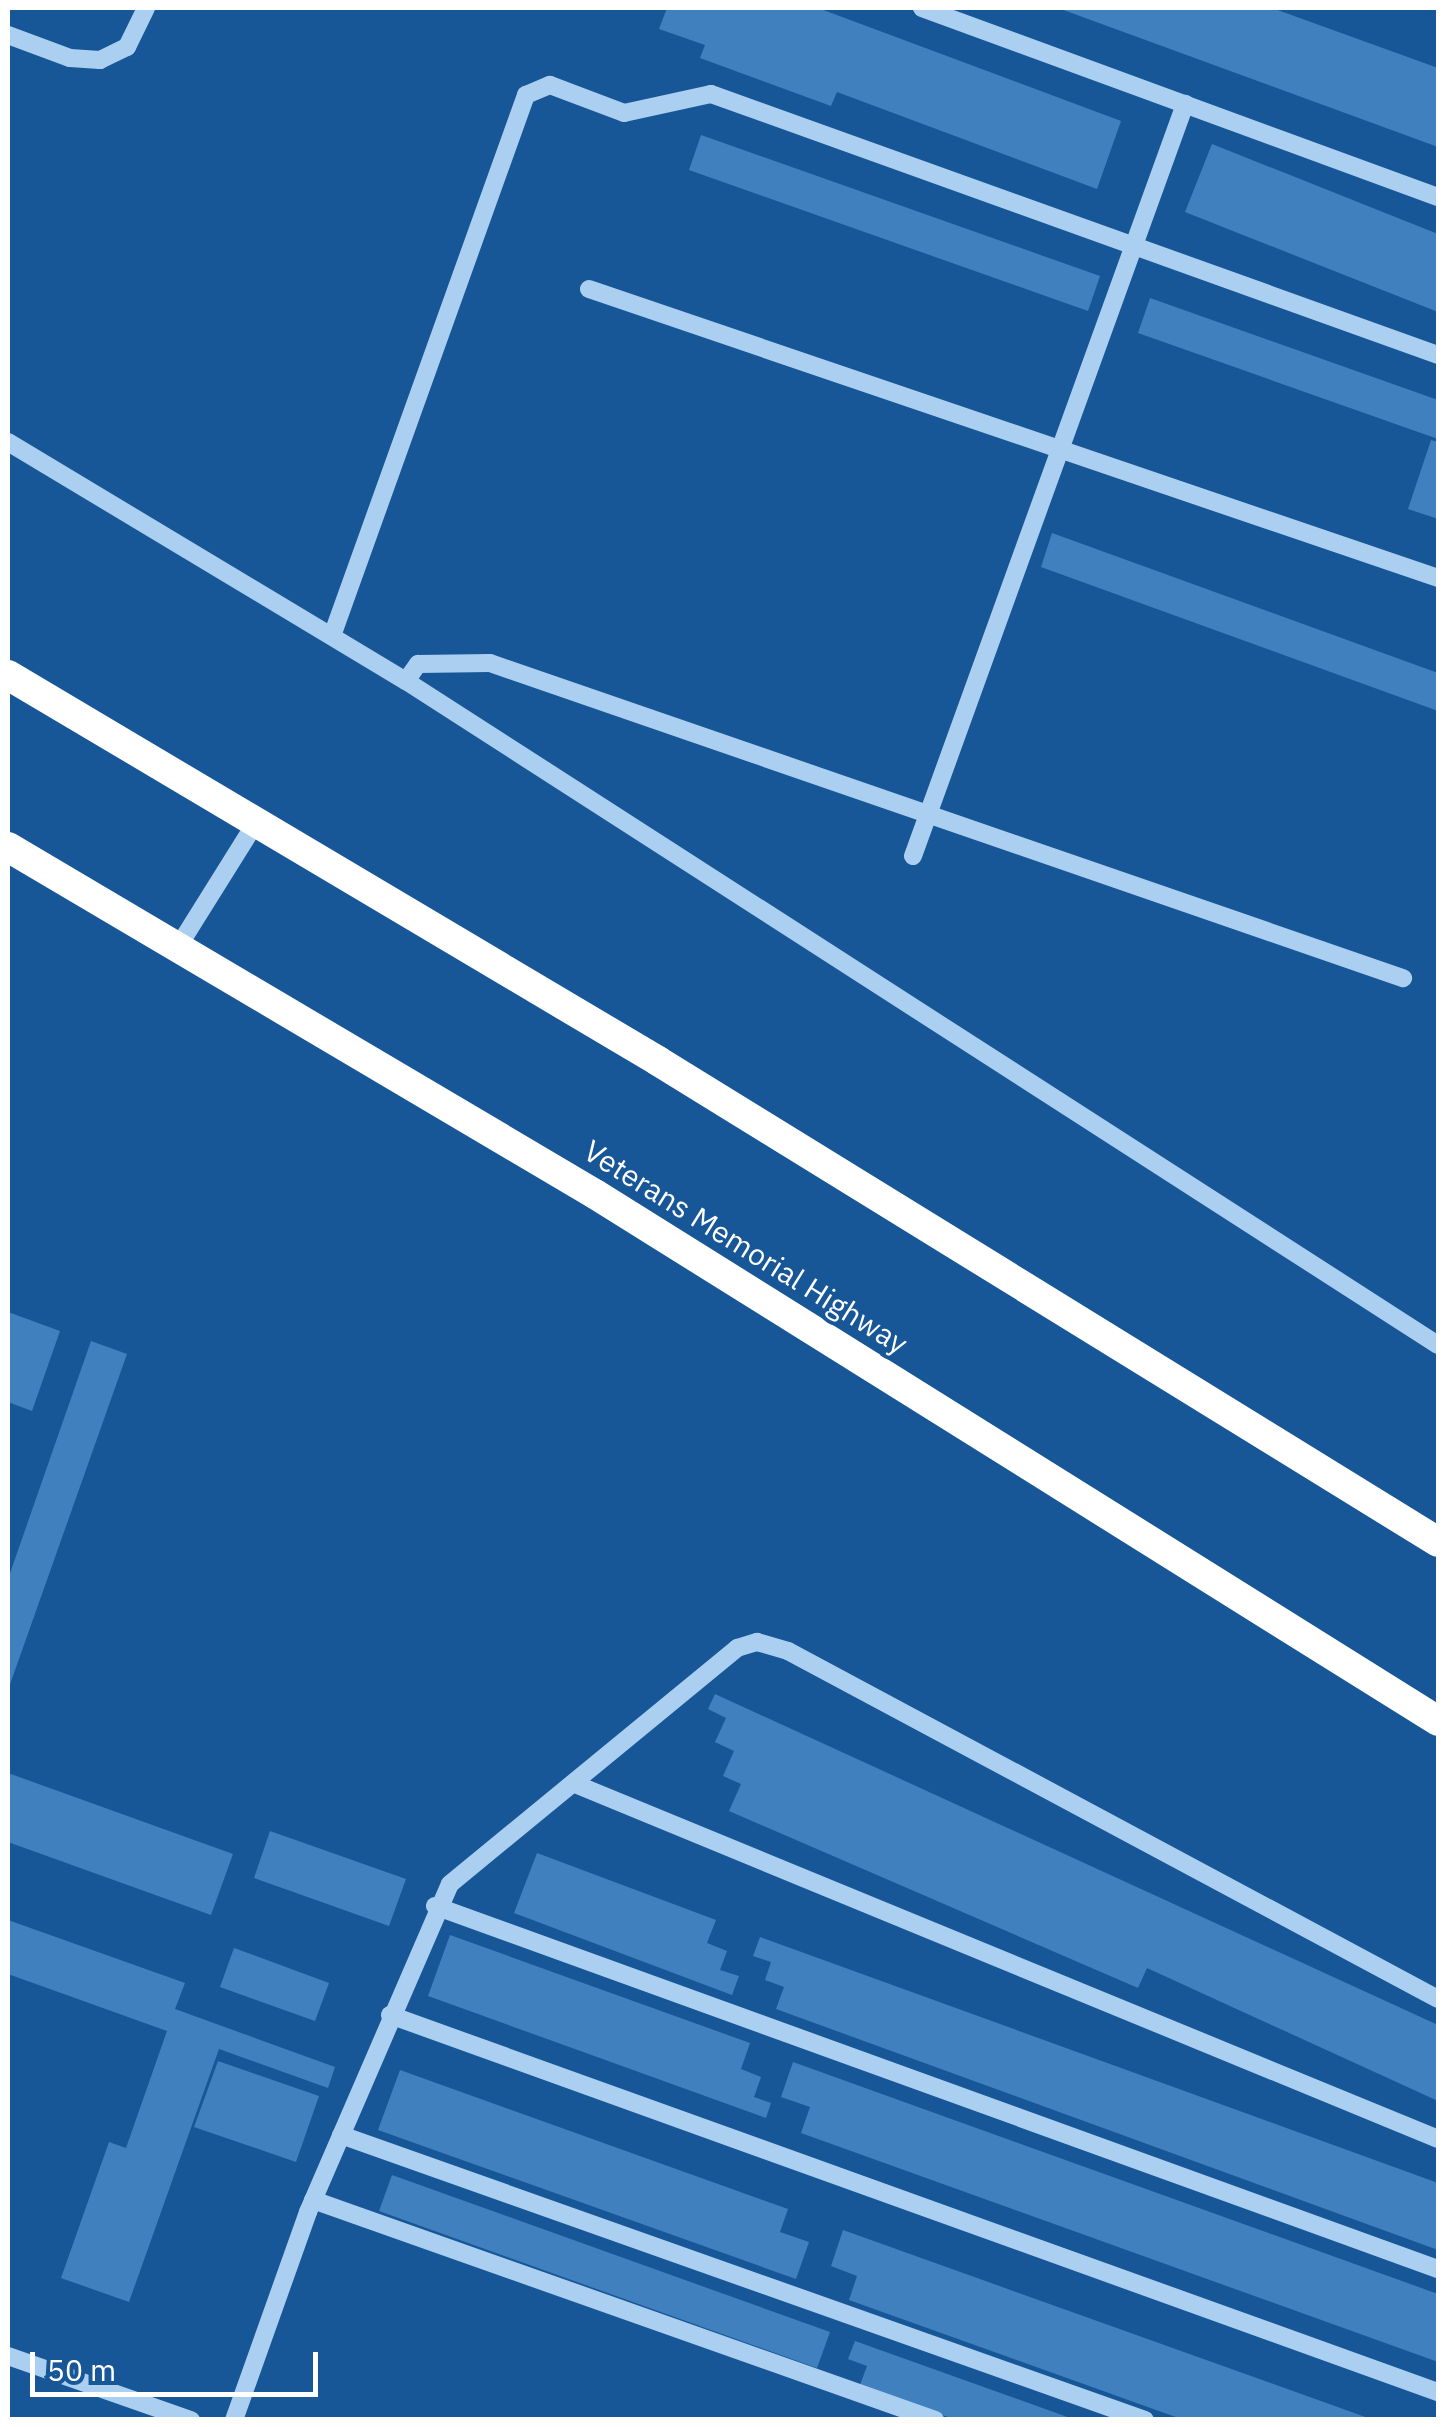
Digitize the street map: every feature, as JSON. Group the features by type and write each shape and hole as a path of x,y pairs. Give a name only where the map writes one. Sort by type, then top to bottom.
{"highway":[{"path":"8,675 258,820 1438,1542"},
{"name":"Veterans Memorial Highway","path":"8,847 595,1194 1438,1721"}],"street":[{"path":"8,35 70,58 100,60 127,47 146,8"},
{"path":"922,8 1438,197"},
{"path":"332,636 526,95 550,85 624,113 711,94 1438,355"},
{"path":"913,856 1185,104"},
{"path":"589,289 1438,578"},
{"path":"8,442 406,681 1438,1346"},
{"path":"406,681 418,664 490,662 926,817 1403,978"},
{"path":"178,947 258,820"},
{"path":"234,2420 313,2200 436,1906 450,1884 737,1648 757,1642 788,1651 1438,1999"},
{"path":"575,1784 1438,2138"},
{"path":"436,1906 1438,2269"},
{"path":"390,2015 1438,2392"},
{"path":"341,2135 1145,2420"},
{"path":"313,2200 935,2420"},
{"path":"8,2356 191,2420"}],"building":[{"path":"667,8 818,8 1121,121 1097,189 837,92 831,106 700,58 705,45 659,29"},
{"path":"1058,8 1272,8 1438,68 1438,147"},
{"path":"701,135 1100,276 1088,311 689,170"},
{"path":"1212,144 1438,234 1438,312 1185,212"},
{"path":"1150,298 1438,400 1438,439 1138,333"},
{"path":"1431,440 1438,442 1438,519 1408,509"},
{"path":"1052,533 1438,673 1438,711 1041,567"},
{"path":"8,1312 60,1331 32,1411 8,1402"},
{"path":"91,1341 127,1354 8,1690 8,1579"},
{"path":"715,1694 1438,2025 1438,2101 1147,1968 1138,1988 729,1811 741,1784 723,1776 734,1751 715,1742 726,1718 708,1709"},
{"path":"8,1773 233,1854 211,1915 8,1842"},
{"path":"270,1831 406,1879 389,1926 254,1878"},
{"path":"537,1853 716,1920 707,1943 727,1951 720,1970 739,1976 732,1995 514,1913"},
{"path":"8,1920 185,1983 175,2009 335,2067 328,2088 219,2049 129,2302 61,2278 109,2142 126,2148 167,2031 8,1974"},
{"path":"450,1935 750,2043 741,2069 761,2077 754,2097 771,2103 766,2118 428,1996"},
{"path":"760,1937 1438,2183 1438,2250 776,2009 784,1987 765,1980 771,1962 753,1956"},
{"path":"234,1948 329,1983 315,2021 220,1987"},
{"path":"218,2061 319,2096 296,2162 194,2127"},
{"path":"793,2062 1438,2294 1438,2362 801,2133 810,2107 781,2097"},
{"path":"400,2070 788,2209 780,2232 809,2242 796,2279 378,2130"},
{"path":"392,2175 830,2332 817,2368 379,2211"},
{"path":"843,2230 1371,2419 1184,2420 849,2300 857,2276 831,2266"},
{"path":"855,2341 1073,2420 956,2420 860,2385 867,2366 848,2359"}]}
